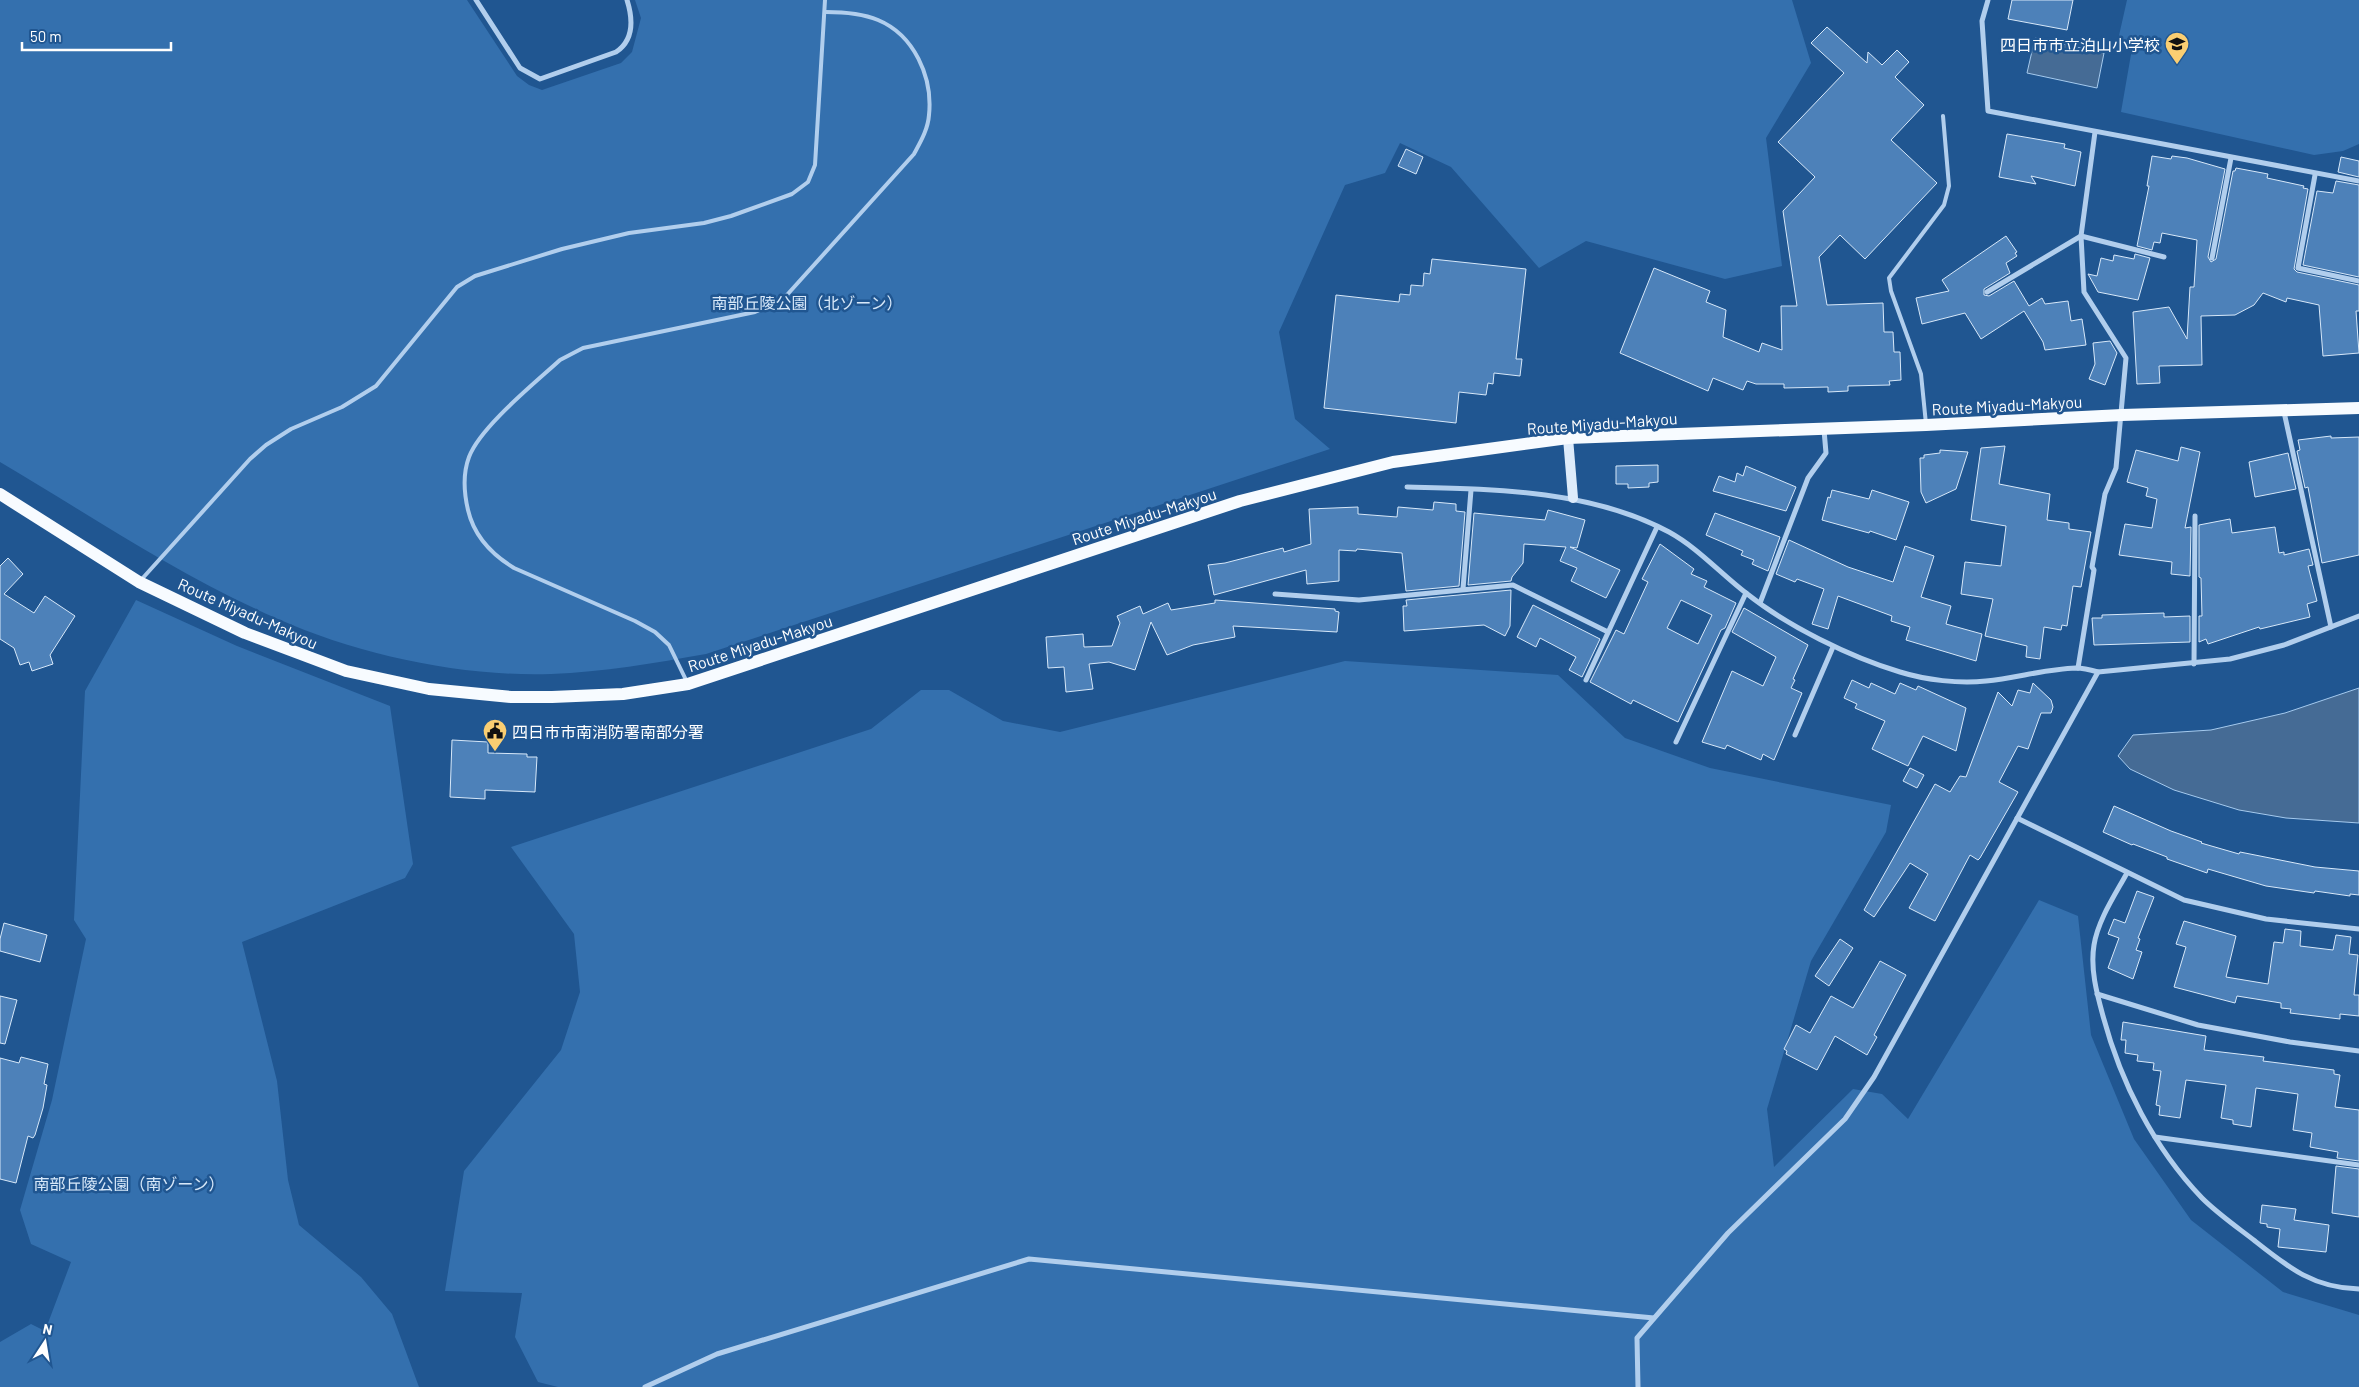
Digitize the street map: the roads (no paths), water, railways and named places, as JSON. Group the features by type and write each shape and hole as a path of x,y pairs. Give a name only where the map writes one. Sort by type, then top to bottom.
{"main road":[{"name":"Route Miyadu-Makyou","path":"0,494 139,582 245,633 301,655 388,682 470,694 552,697 623,694 688,684 1240,501 1392,462 1568,438 1926,425 2122,415 2359,408"}],"street":[{"path":"476,0 520,68 540,79 616,52 623,47 628,40 632,22 627,0"},
{"path":"1988,0 1982,21 1988,111 2359,182"},
{"path":"2078,668 2094,570 2092,567 2099,523 2105,494 2116,468 2126,358 2084,292 2081,236 2095,132"},
{"path":"2212,258 2231,158"},
{"path":"2315,174 2298,268 2359,281"},
{"path":"1987,292 2081,236 2164,257"},
{"path":"2284,411 2331,627"},
{"path":"1760,603 1808,478 1826,453 1824,429"},
{"path":"1568,438 1573,498"},
{"path":"1407,487 1573,498 1624,512 1670,532 1700,553 1760,603 1833,647 1920,678 1984,681 2078,668 2098,672 2230,659 2284,645 2359,616"},
{"path":"1463,589 1471,490"},
{"path":"2194,664 2195,516"},
{"path":"1586,680 1657,527"},
{"path":"1275,594 1359,600 1513,585 1608,632"},
{"path":"1676,742 1746,593"},
{"path":"1795,735 1833,647"},
{"path":"1638,1387 1637,1338 1728,1233 1846,1119 1874,1077 2098,672"},
{"path":"2017,818 2184,900 2266,918 2359,929"},
{"path":"2126,873 2098,930 2094,946 2097,994 2113,1054 2155,1137 2167,1157 2202,1198 2294,1271 2314,1281 2334,1287 2359,1289"},
{"path":"2097,994 2198,1025 2290,1042 2359,1051"},
{"path":"2155,1137 2359,1165"},
{"path":"645,1387 717,1354 1028,1259 1654,1318"}],"lane":[{"path":"139,582 250,459 266,445 291,429 342,407 376,386 453,292 467,280 527,259 611,237 704,223 731,216 792,194 808,182 815,166 826,0"},
{"path":"688,684 669,645 655,632 635,621 514,568 497,558 476,531 470,517 465,493 467,464 474,444 482,434 560,360 571,352 596,345 755,312 786,296 914,154 926,130 930,95 922,65 915,52 905,38 880,21 851,12 826,12"},
{"path":"1926,425 1921,374 1891,291 1889,278 1944,206 1949,186 1943,116"}],"place":[{"name":"四日市市立泊山小学校","path":"2177,65"},
{"name":"四日市市南消防署南部分署","path":"495,752"}],"park label":[{"name":"南部丘陵公園（北ゾーン）","path":"807,302"},
{"name":"南部丘陵公園（南ゾーン）","path":"129,1183"}]}
